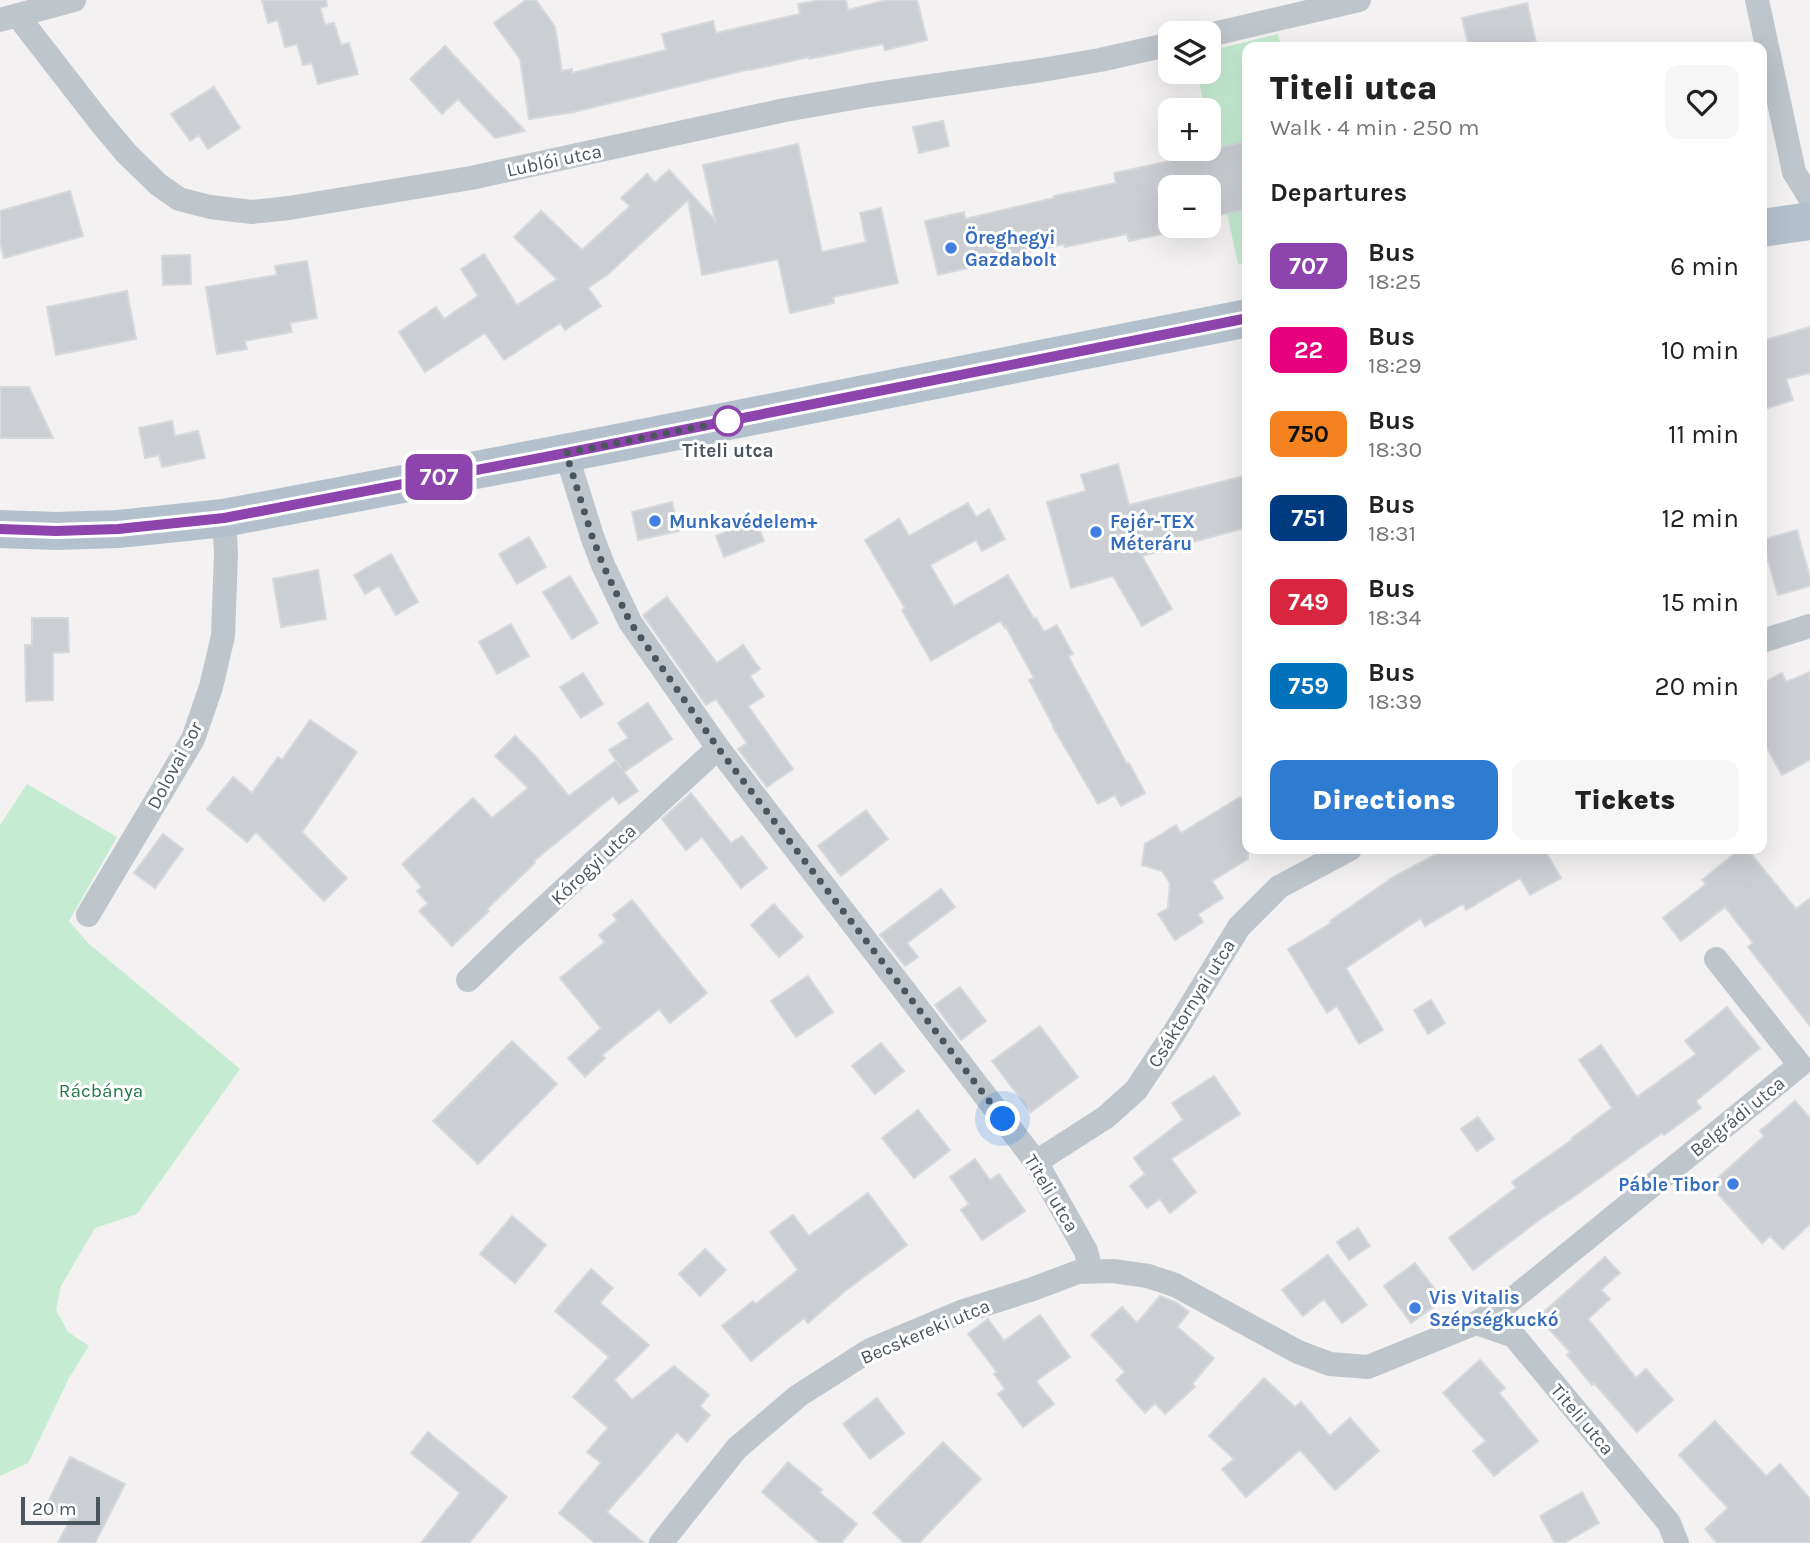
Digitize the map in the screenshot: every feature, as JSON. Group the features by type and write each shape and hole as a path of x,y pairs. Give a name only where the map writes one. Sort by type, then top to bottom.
{"main road":[{"path":"1767,227 1810,221"},
{"path":"0,528 56,531 118,529 224,518 1242,319"}],"street":[{"path":"9,18 74,0"},
{"path":"1221,33 1359,0"},
{"path":"1757,0 1766,42"},
{"name":"Lublói utca","path":"9,18 127,154 159,185 179,199 210,207 252,212 460,180 785,110 1042,70 1158,47"},
{"path":"1767,46 1794,172 1810,198"},
{"name":"Titeli utca","path":"566,453 592,536 630,622 718,748 1036,1162 1086,1251 1091,1272"},
{"name":"Dolovai sor","path":"88,915 193,739 211,687 223,636 226,553 224,518"},
{"path":"1767,639 1810,626"},
{"name":"Kórogyi utca","path":"468,981 718,748"},
{"name":"Csáktornyai utca","path":"1036,1162 1106,1117 1136,1090 1239,927 1263,902 1279,887 1341,854"},
{"name":"Belgrádi utca","path":"1476,1323 1504,1306 1805,1071 1716,959"},
{"name":"Becskereki utca","path":"662,1543 737,1448 798,1396 836,1371 870,1350 961,1312 1077,1272 1091,1272"},
{"path":"1091,1272 1148,1276 1175,1285 1298,1352 1329,1364 1368,1367 1476,1323"},
{"name":"Titeli utca","path":"1476,1323 1514,1336 1669,1523 1677,1543"}],"green space":[{"path":"1278,34 1280,42 1246,42"},
{"path":"1242,43 1242,264 1238,264 1216,161 1221,161 1221,98 1202,98 1200,84 1221,84 1221,48"},
{"name":"Rácbánya","path":"27,784 117,837 69,921 88,943 240,1069 137,1214 95,1228 61,1286 56,1310 68,1332 89,1346 69,1378 28,1463 0,1476 0,825"}],"building":[{"path":"262,0 326,0 327,6 320,8 325,25 334,23 341,45 349,43 358,74 318,84 312,63 303,65 297,44 285,47 278,20 268,23"},
{"path":"526,0 536,0 555,27 562,71 572,69 572,73 666,50 662,34 713,21 716,33 800,14 798,4 820,0 846,0 848,10 887,0 917,0 927,40 885,50 883,44 809,57 574,112 529,119 520,59 494,23"},
{"path":"1527,3 1536,42 1468,42 1462,18"},
{"path":"445,46 525,131 495,138 458,99 442,114 410,79"},
{"path":"214,87 240,128 208,149 199,135 190,141 171,114"},
{"path":"943,121 949,146 919,153 913,127"},
{"path":"1242,142 1242,210 1221,215 1221,175 1158,175 1158,235 1129,241 1127,234 1065,247 1064,244 938,275 925,221 964,212 965,219 1116,183 1114,173 1170,161 1221,161 1221,147"},
{"path":"798,144 822,252 866,242 860,213 881,208 898,283 833,297 834,303 790,313 778,259 702,275 688,200 607,275 588,288 601,306 565,330 560,323 504,360 485,333 425,372 399,332 436,307 444,319 478,296 461,269 484,254 517,305 557,279 514,237 541,211 582,250 630,206 621,198 647,174 655,183 669,170 715,220 703,165"},
{"path":"70,191 83,236 4,258 0,242 0,211"},
{"path":"190,255 191,284 163,285 162,256"},
{"path":"307,261 317,318 290,323 292,332 245,341 247,349 217,354 206,287 277,275 275,266"},
{"path":"127,291 136,339 56,355 47,307"},
{"path":"1810,327 1810,373 1786,379 1793,400 1767,408 1767,340"},
{"path":"0,387 29,387 53,438 0,438"},
{"path":"172,421 175,436 198,431 205,458 162,467 159,455 145,458 139,428"},
{"name":"Fejér-TEX Méteráru","path":"1118,464 1129,505 1242,477 1242,529 1142,556 1172,609 1142,626 1113,576 1071,588 1047,502 1086,491 1081,475"},
{"name":"Munkavédelem+","path":"672,502 679,531 638,540 632,512"},
{"path":"968,503 976,517 989,509 1005,539 982,551 976,540 930,565 954,606 1008,575 1044,632 1057,625 1073,654 1068,656 1145,793 1121,806 1115,795 1098,804 1053,727 1029,680 1034,678 1000,621 931,661 902,610 905,608 865,540 899,519 909,536"},
{"path":"756,520 764,541 724,557 716,536"},
{"path":"1797,530 1810,586 1778,595 1767,557 1767,539"},
{"path":"529,537 546,567 517,584 499,554"},
{"path":"391,554 418,602 396,615 379,586 365,594 354,575"},
{"path":"318,570 326,619 281,627 273,579"},
{"path":"570,576 598,623 572,639 543,592"},
{"path":"667,597 717,663 743,645 760,669 750,676 764,696 748,706 793,769 767,787 738,749 747,743 716,699 706,705 643,615"},
{"path":"32,618 68,618 69,652 53,653 53,700 26,701 25,645 32,645"},
{"path":"511,624 529,656 497,674 479,642"},
{"path":"1810,672 1810,760 1782,775 1767,748 1767,680 1782,673 1786,682"},
{"path":"583,673 603,704 581,718 560,687"},
{"path":"648,703 672,739 624,772 638,791 619,804 613,796 534,861 535,863 487,909 489,911 452,946 419,911 428,903 417,891 422,887 402,864 473,798 492,818 528,788 495,756 515,736 569,796 616,761 622,769 609,750 628,738 618,723"},
{"path":"310,720 357,752 302,832 347,878 324,901 256,832 247,842 207,809 233,777 252,793 278,757 282,760"},
{"path":"691,793 731,843 742,836 767,868 741,888 702,837 686,850 662,819"},
{"path":"1240,797 1242,800 1242,854 1248,854 1248,859 1212,881 1223,898 1198,914 1203,922 1175,940 1158,914 1168,908 1170,883 1162,871 1142,865 1145,844 1176,825 1181,833"},
{"path":"866,810 888,839 841,876 818,846"},
{"path":"163,834 183,849 155,888 134,873"},
{"path":"1437,854 1547,854 1561,878 1530,895 1520,878 1466,910 1463,904 1425,926 1421,918 1346,968 1383,1030 1359,1044 1337,1006 1327,1013 1288,949 1331,923 1330,921 1393,877"},
{"path":"1734,854 1751,854 1796,909 1810,898 1810,1026 1748,947 1753,943 1725,907 1681,941 1663,918 1706,884 1702,880"},
{"path":"941,889 955,907 907,943 918,957 905,966 880,935"},
{"path":"632,900 707,993 670,1023 659,1009 602,1055 605,1058 585,1077 568,1058 601,1028 560,978 605,942 599,935 617,920 613,915"},
{"path":"774,904 803,937 779,957 751,925"},
{"path":"808,976 833,1012 796,1037 771,1001"},
{"path":"960,987 986,1021 961,1040 935,1005"},
{"path":"1431,1000 1445,1023 1428,1034 1414,1010"},
{"path":"1727,1007 1760,1048 1696,1101 1701,1108 1542,1218 1473,1270 1449,1238 1516,1188 1512,1182 1612,1108 1579,1060 1601,1045 1637,1097 1696,1054 1685,1041"},
{"path":"1040,1026 1078,1077 1031,1112 992,1061"},
{"path":"512,1041 557,1084 478,1164 433,1121"},
{"path":"881,1043 904,1071 875,1094 852,1066"},
{"path":"1214,1076 1240,1114 1171,1159 1196,1192 1170,1213 1160,1199 1147,1208 1130,1186 1145,1174 1134,1158 1183,1120 1172,1103"},
{"path":"1795,1101 1810,1118 1810,1224 1783,1249 1770,1236 1762,1243 1710,1185 1764,1136 1760,1131"},
{"path":"918,1110 950,1150 914,1178 882,1138"},
{"path":"1478,1117 1494,1139 1477,1151 1461,1129"},
{"path":"975,1159 990,1180 999,1174 1025,1211 982,1240 961,1210 969,1204 950,1177"},
{"path":"868,1193 907,1245 845,1291 808,1323 804,1318 751,1361 722,1326 753,1301 756,1304 798,1270 770,1232 793,1215 809,1236"},
{"path":"512,1216 546,1245 515,1283 480,1254"},
{"path":"1358,1228 1370,1246 1349,1260 1337,1242"},
{"path":"705,1249 726,1270 700,1296 679,1274"},
{"path":"1328,1255 1367,1305 1342,1323 1324,1299 1303,1316 1282,1290"},
{"path":"1605,1257 1620,1273 1601,1290 1610,1299 1588,1319 1636,1378 1646,1369 1673,1400 1637,1432 1594,1383 1592,1385 1567,1355 1570,1352 1538,1317"},
{"path":"1415,1263 1443,1300 1411,1323 1384,1286"},
{"path":"591,1269 613,1288 600,1303 649,1345 614,1380 632,1400 674,1366 709,1395 700,1406 710,1415 687,1442 677,1432 607,1512 644,1543 595,1543 559,1513 601,1463 587,1452 608,1428 573,1397 609,1357 555,1311"},
{"path":"1160,1296 1189,1312 1177,1327 1214,1358 1192,1384 1195,1387 1165,1414 1155,1403 1145,1413 1116,1380 1125,1372 1091,1335 1122,1307 1137,1323"},
{"path":"1040,1315 1070,1357 1036,1381 1054,1404 1023,1427 998,1394 1005,1389 994,1374 997,1372 968,1334 988,1319 1004,1341"},
{"path":"1480,1360 1505,1388 1499,1393 1538,1441 1494,1476 1473,1451 1486,1441 1443,1393"},
{"path":"1264,1378 1295,1407 1301,1402 1330,1436 1350,1418 1379,1451 1335,1490 1300,1450 1246,1497 1222,1469 1234,1459 1209,1436"},
{"path":"877,1398 904,1433 870,1459 843,1424"},
{"path":"1715,1421 1766,1476 1780,1464 1810,1499 1810,1543 1717,1543 1705,1529 1728,1508 1679,1455"},
{"path":"428,1432 507,1497 469,1543 421,1543 460,1493 411,1453"},
{"path":"943,1442 981,1479 919,1543 904,1543 873,1513"},
{"path":"70,1457 125,1484 95,1543 58,1543 71,1518 46,1506"},
{"path":"788,1462 857,1524 841,1543 820,1543 762,1492"},
{"path":"1582,1492 1599,1523 1564,1543 1555,1543 1540,1516"}],"bus line":[{"name":"707","path":"0,529 118,529 224,518 1242,319"}],"place":[{"name":"Öreghegyi Gazdabolt","path":"951,248"},
{"name":"Titeli utca","path":"728,421"},
{"name":"Munkavédelem+","path":"655,521"},
{"name":"Fejér-TEX Méteráru","path":"1096,532"},
{"name":"Páble Tibor","path":"1733,1184"},
{"name":"Vis Vitalis Szépségkuckó","path":"1415,1308"}],"route":[{"path":"728,421 566,453 603,565 630,622 718,748 1003,1119"}]}
